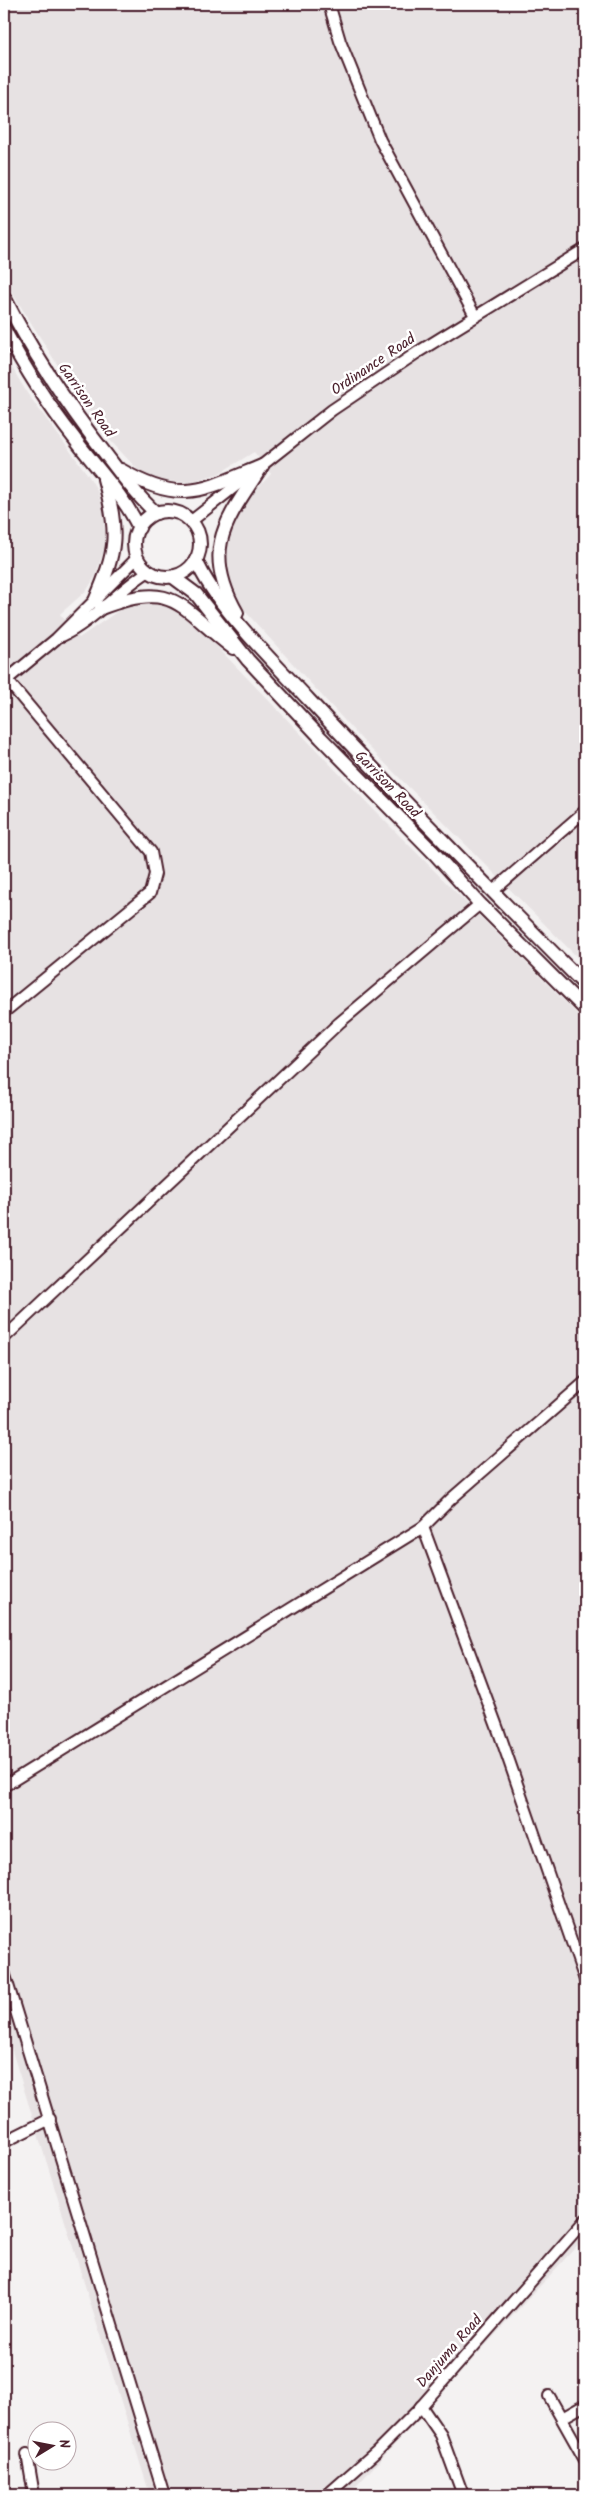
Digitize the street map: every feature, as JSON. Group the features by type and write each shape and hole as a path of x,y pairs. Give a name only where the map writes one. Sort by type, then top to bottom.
{"main road":[{"name":"Garrison Road","path":"4,298 59,390 143,502 156,513"},
{"path":"4,328 43,395 104,477 121,496 139,528"},
{"path":"115,466 146,485 174,492 191,492 205,490 262,466"},
{"path":"248,633 227,589 221,569 219,544 226,521 262,466"},
{"path":"104,477 114,516 114,546 98,604 140,596 157,595 173,599 188,609 248,660"},
{"path":"156,513 176,513 190,522 198,534 200,545 196,560 184,573 174,577 162,577 148,571 137,558 134,547 139,528 147,518 156,513"},
{"name":"Garrison Road","path":"196,560 203,578 248,633 332,724 585,985"},
{"name":"Garrison Road","path":"174,577 196,594 248,660 387,807 434,853 480,904 585,1009"}],"street":[{"path":"329,4 340,41 380,140 475,316"},
{"name":"Ordinance Road","path":"190,522 332,410 475,316 585,249"},
{"path":"98,604 137,558"},
{"path":"4,1012 150,893 156,874 151,852 6,681 56,639 70,622 148,571"},
{"path":"493,891 585,811"},
{"path":"4,1338 339,1023 480,904"},
{"path":"4,1786 423,1527 451,1499 585,1382"},
{"path":"423,1527 499,1732 585,1980"},
{"path":"4,1972 164,2495"},
{"path":"4,2142 50,2119"},
{"name":"Danjuma Road","path":"327,2495 377,2451 421,2406 585,2220"},
{"path":"549,2396 585,2460"},
{"path":"562,2418 585,2405"},
{"path":"421,2406 441,2435 463,2495"},
{"path":"27,2454 34,2495"}],"shaded area":[{"path":"4,4 585,4 585,965 365,743 243,609 227,571 226,554 230,528 239,508 271,474 254,452 218,474 186,483 156,480 139,471 106,436 57,364 11,291 4,276"},
{"path":"4,354 27,393 88,475 97,490 103,508 106,543 95,577 87,590 60,614 79,638 118,611 131,605 163,604 178,610 202,631 373,809 585,1022 585,2237 348,2495 150,2495 4,2025"}]}
